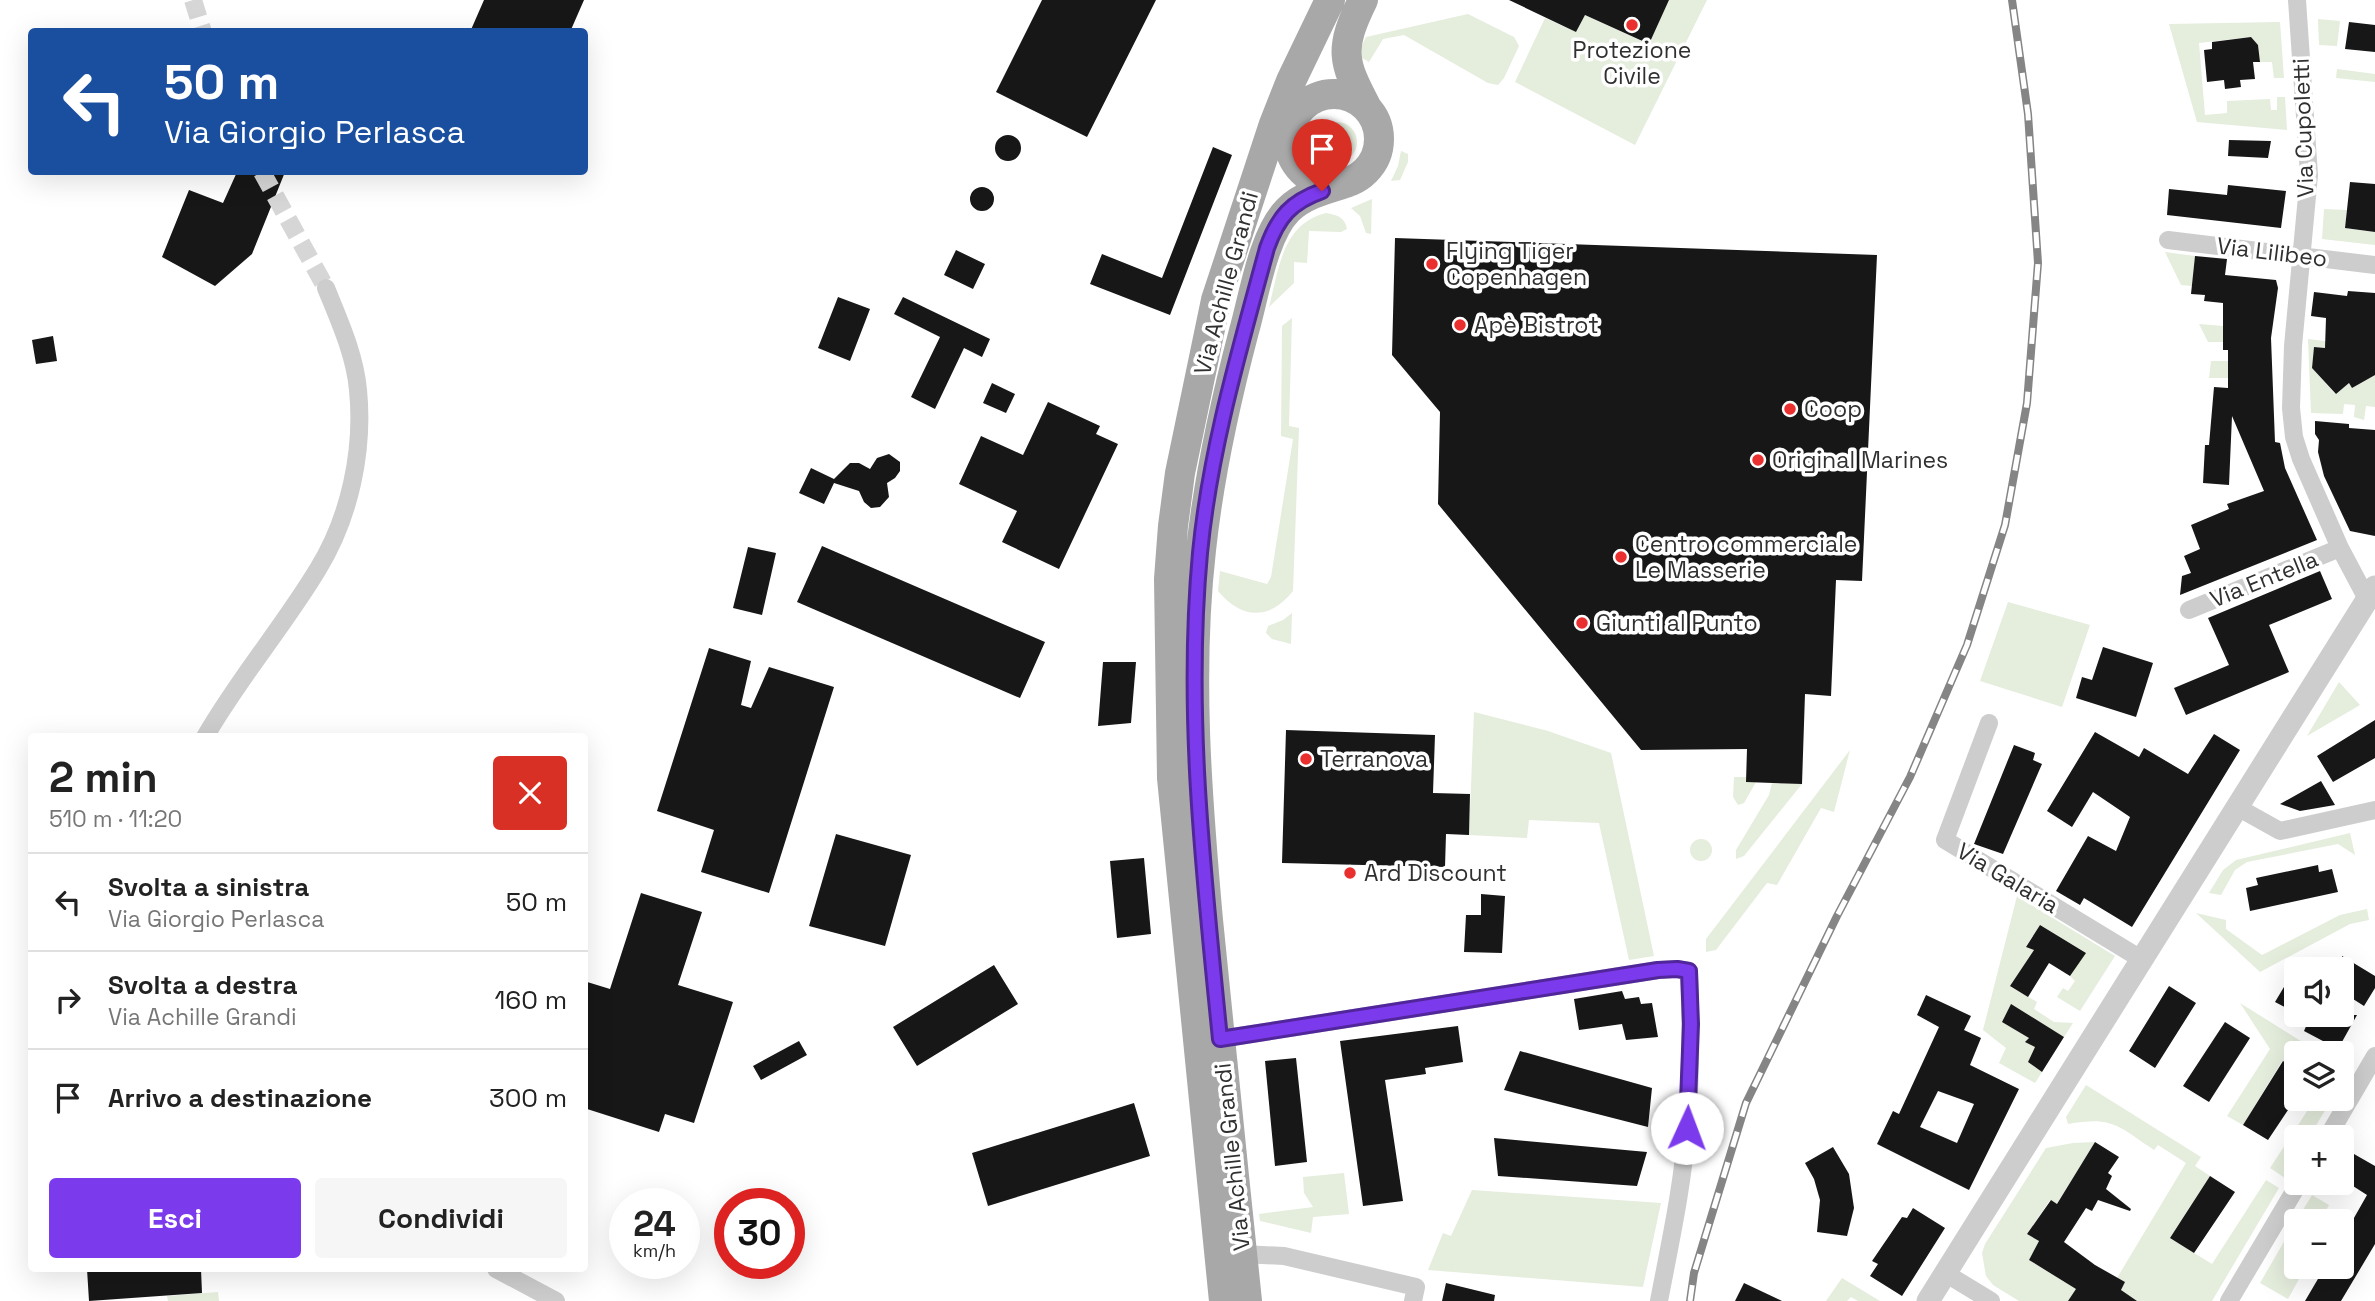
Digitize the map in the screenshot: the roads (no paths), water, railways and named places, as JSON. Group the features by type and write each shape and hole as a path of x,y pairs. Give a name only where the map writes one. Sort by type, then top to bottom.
{"main road":[{"name":"Via Achille Grandi","path":"1224,1301 1172,778 1169,579 1180,473 1216,300 1274,124 1291,81 1330,0"},
{"name":"Via Achille Grandi","path":"1170,621 1196,448 1233,284 1279,143 1297,114 1304,87 1343,0"},
{"path":"1363,0 1350,27 1346,58 1353,82 1378,127 1378,149 1369,168 1361,176 1346,183 1316,181 1299,167 1290,146 1290,132 1297,114 1308,102 1332,94 1357,100 1367,108"},
{"name":"Via Achille Grandi","path":"1247,1301 1197,791 1194,694 1200,552 1212,467 1238,353 1275,226 1289,208 1310,195 1346,183"}],"street":[{"name":"Via Cupoletti","path":"2297,0 2309,175 2293,346 2291,408 2294,437 2340,548 2371,593"},
{"name":"Via Lilibeo","path":"2168,240 2375,265"},
{"path":"207,733 224,704 319,568 340,524 355,474 358,389 346,339 326,288"},
{"name":"Via Entella","path":"2189,610 2340,548"},
{"path":"1928,1301 2371,593"},
{"name":"Via Galaria","path":"1989,723 1945,840 2141,959"},
{"path":"2237,807 2280,831 2375,810"},
{"path":"1220,1039 1658,970 1689,971 1691,1024 1687,1128 1659,1301"},
{"path":"2335,1125 2375,1056"},
{"path":"2229,1301 2292,1195"},
{"path":"1242,1254 1284,1256 1416,1287 1413,1301"},
{"path":"502,1272 556,1301"},
{"path":"1945,1273 1992,1301"}],"tunnel":[{"path":"193,0 202,28"},
{"path":"264,175 326,288"}],"railway":[{"path":"1690,1301 1694,1273 1746,1103 1837,916 1910,777 1967,645 2005,525 2027,403 2038,263 2028,114 2012,0"}],"place":[{"name":"Protezione Civile","path":"1632,25"},
{"name":"Flying Tiger Copenhagen","path":"1432,264"},
{"name":"Apè Bistrot","path":"1460,325"},
{"name":"Coop","path":"1790,409"},
{"name":"Original Marines","path":"1758,460"},
{"name":"Centro commerciale Le Masserie","path":"1621,557"},
{"name":"Giunti al Punto","path":"1582,623"},
{"name":"Terranova","path":"1306,759"},
{"name":"Ard Discount","path":"1350,873"}]}
